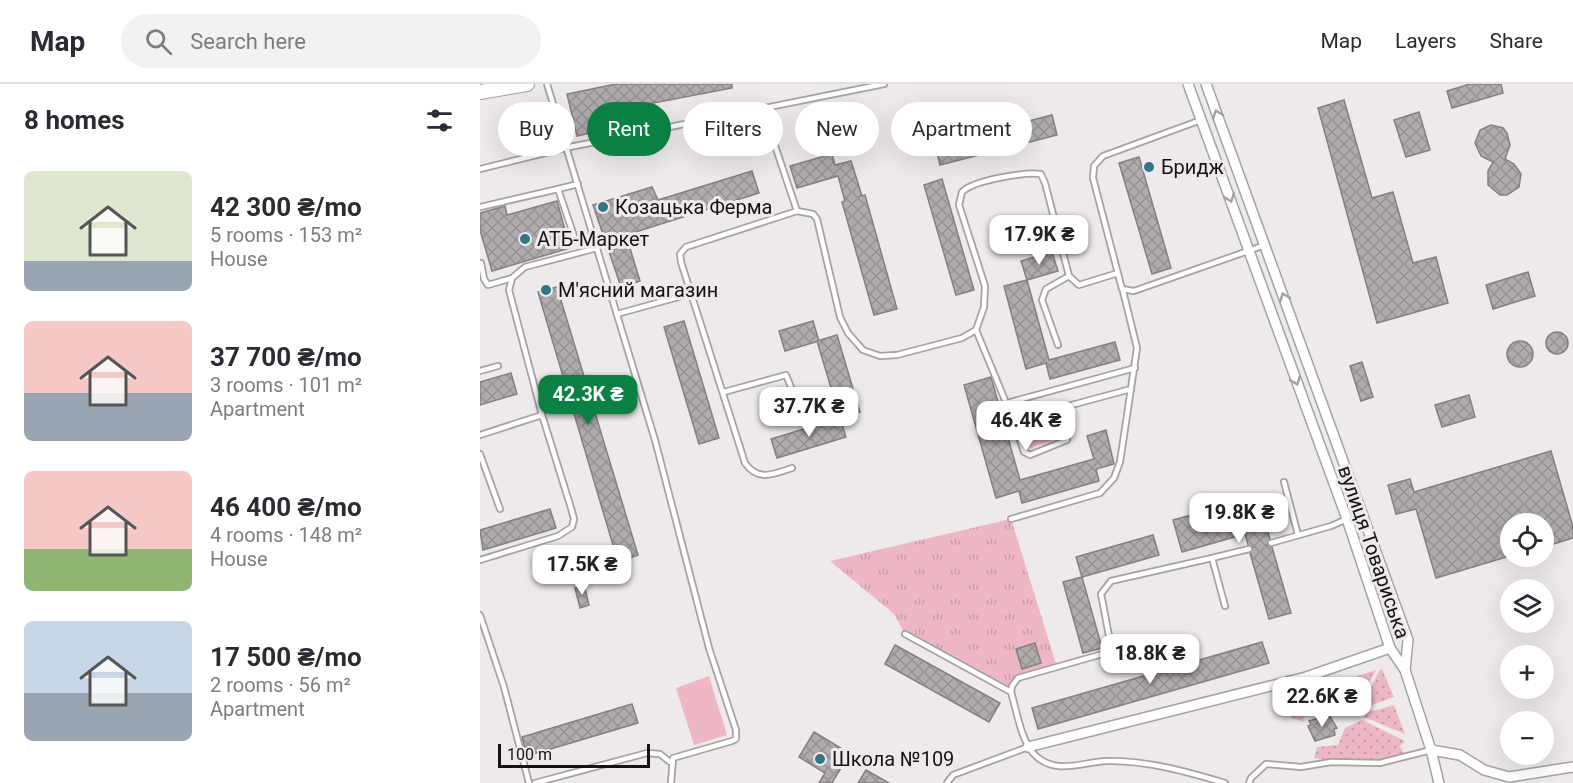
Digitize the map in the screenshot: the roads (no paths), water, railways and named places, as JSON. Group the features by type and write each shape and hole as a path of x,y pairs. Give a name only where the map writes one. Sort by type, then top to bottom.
{"street":[{"path":"480,92 527,84"},
{"name":"вулиця Товариська","path":"1188,84 1347,519 1390,648 1405,670"},
{"name":"вулиця Товариська","path":"1206,84 1407,640 1405,670"},
{"path":"1208,139 1224,133"},
{"path":"1028,747 1306,677 1390,648"},
{"path":"1405,670 1431,750 1439,783"},
{"path":"1431,750 1460,755 1484,770 1509,777 1573,767"}],"lane":[{"path":"547,84 552,102"},
{"path":"783,106 884,84"},
{"path":"1011,519 1100,493 1114,478 1120,462 1136,368 1137,348 1093,178 1097,161 1103,156 1201,120"},
{"path":"575,146 683,125"},
{"path":"480,169 533,156"},
{"path":"569,156 655,440 705,636 736,730 736,739 732,741 673,758 670,762 671,783"},
{"path":"778,156 797,211"},
{"path":"1064,407 1067,440 1030,455 1023,450 1007,403 976,330 986,297 959,205 962,192 966,188 1023,174 1041,174 1046,183 1068,276 1079,285 1118,273"},
{"path":"480,207 578,184"},
{"path":"558,189 575,239 594,236"},
{"path":"792,468 763,476 752,472 745,463 693,293 681,262 683,249 717,235 797,211 810,212 817,219 840,318 848,333 863,350 880,356 897,355 962,338 976,330"},
{"path":"1124,291 1134,291 1265,245"},
{"path":"480,257 484,279 488,285 512,278 525,267 597,248"},
{"path":"1058,345 1042,300 1046,289 1068,276"},
{"path":"480,560 558,536 572,527 574,519 542,415 509,290 512,278"},
{"path":"617,314 693,293"},
{"path":"480,371 498,366"},
{"path":"1007,403 1136,368"},
{"path":"724,392 786,375 790,379 798,404"},
{"path":"1014,422 1131,389"},
{"path":"480,435 542,415"},
{"path":"480,454 500,509"},
{"path":"1284,483 1298,535"},
{"path":"1271,543 1331,526 1347,519"},
{"path":"1225,783 1160,767 1129,763 1107,761 1056,766 1036,757 1028,747 1011,692 1018,678 1106,653 1110,641 1101,594 1108,583 1249,549"},
{"path":"1212,558 1225,606"},
{"path":"480,615 504,687 530,783"},
{"path":"480,634 486,633"},
{"path":"905,634 1011,692"},
{"path":"946,783 953,775 1028,747"},
{"path":"1248,782 1266,764 1301,767 1331,762 1380,763 1431,750"},
{"path":"534,783 647,753 660,754 670,762"}],"place":[{"name":"Бридж","path":"1149,167"},
{"name":"Козацька Ферма","path":"603,207"},
{"name":"АТБ-Маркет","path":"525,239"},
{"name":"М'ясний магазин","path":"546,290"},
{"name":"Школа №109","path":"820,759"}]}
